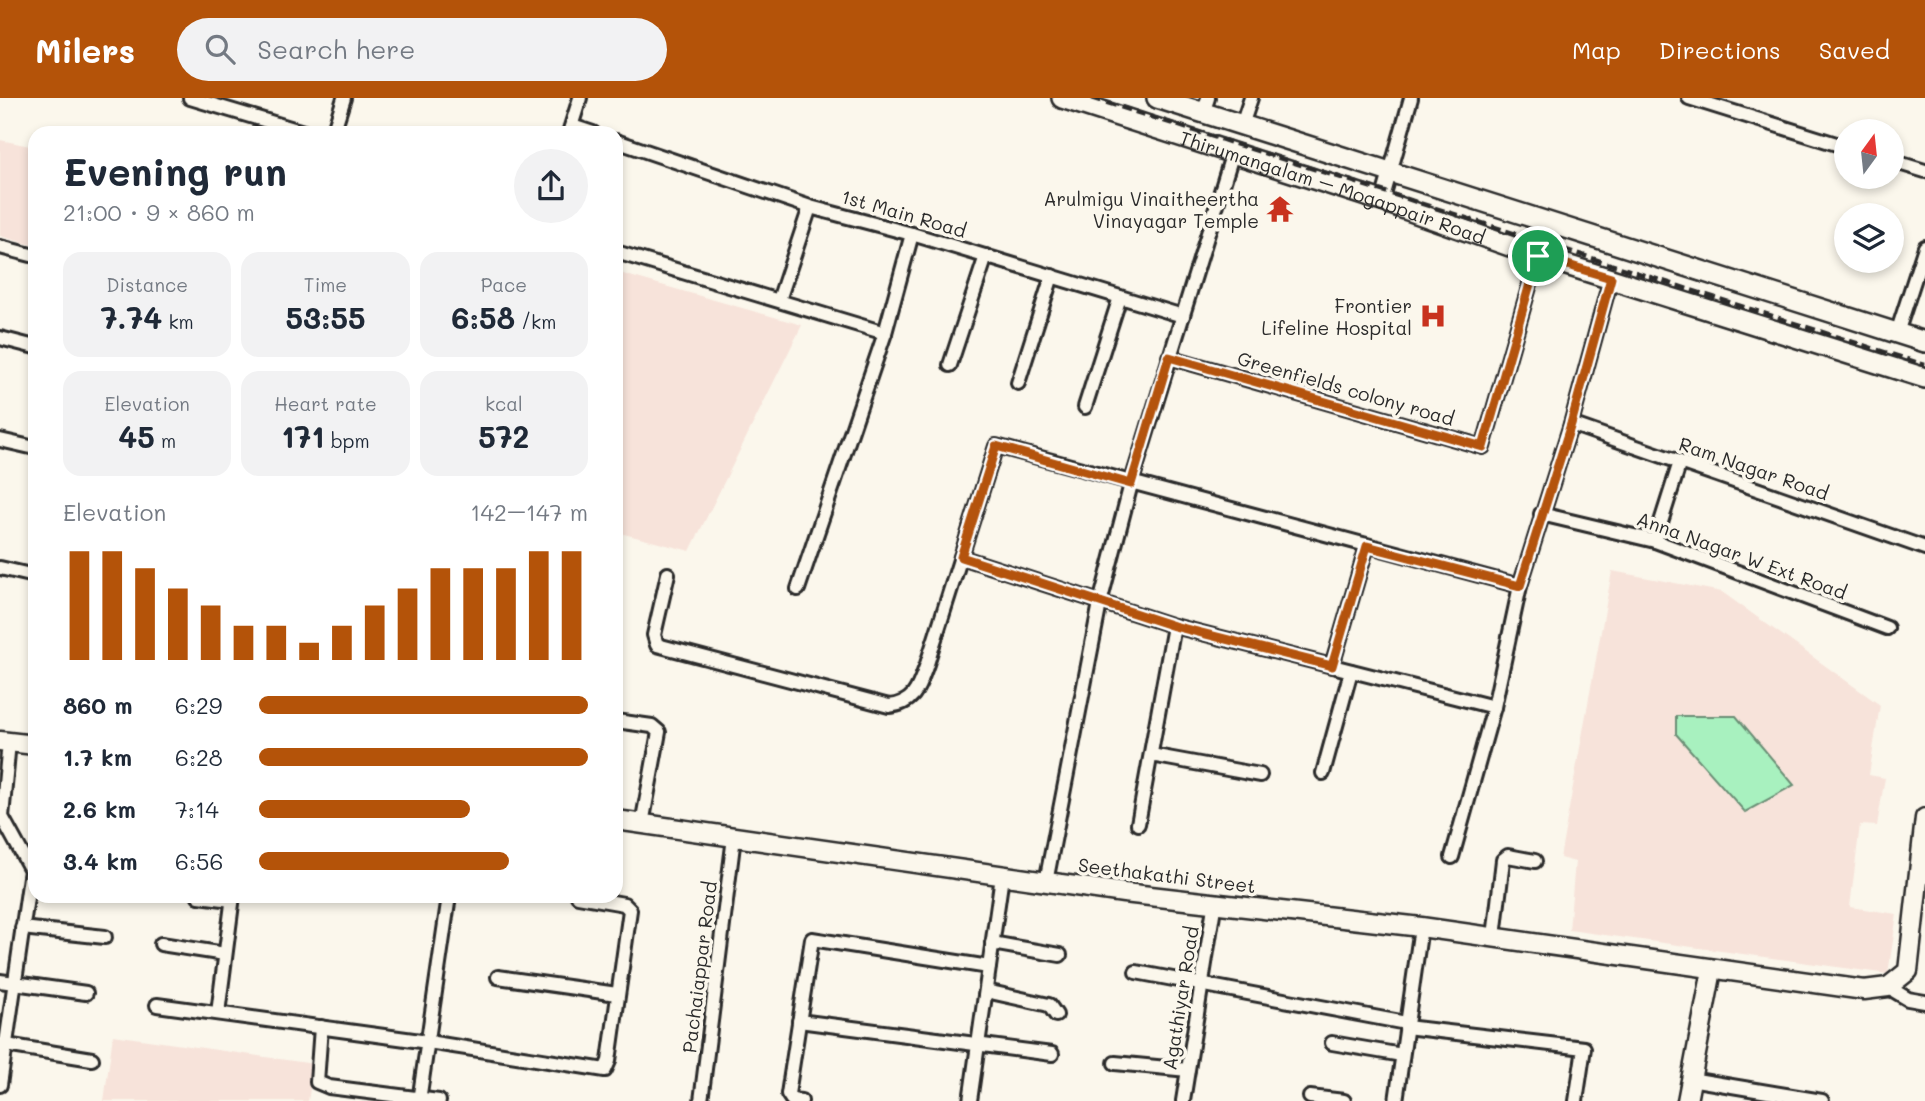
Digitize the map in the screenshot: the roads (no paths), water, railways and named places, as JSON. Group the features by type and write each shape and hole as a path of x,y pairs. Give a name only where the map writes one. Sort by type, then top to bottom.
{"main road":[{"name":"Thirumangalam – Mogappair Road","path":"1062,98 1382,201 1538,256 1925,377"},
{"name":"Thirumangalam – Mogappair Road","path":"1157,98 1206,105 1242,125 1925,342"}],"street":[{"path":"190,98 284,126"},
{"path":"335,126 344,98"},
{"path":"571,126 580,98"},
{"path":"1242,125 1251,98"},
{"path":"1382,201 1411,98"},
{"path":"1689,98 1834,143"},
{"name":"1st Main Road","path":"623,143 810,207 912,234 1183,316"},
{"path":"1046,882 1100,603 1131,484 1233,152"},
{"path":"1904,165 1925,171"},
{"path":"779,300 810,207"},
{"path":"798,589 884,333 912,234"},
{"path":"0,247 28,255"},
{"path":"1897,333 1925,247"},
{"path":"623,254 884,333"},
{"path":"950,365 986,256"},
{"name":"Greenfields colony road","path":"1169,357 1483,447 1538,256"},
{"path":"1018,383 1052,276"},
{"path":"1452,857 1494,707 1520,586 1571,424 1611,278"},
{"path":"1085,407 1119,297"},
{"path":"0,338 28,345"},
{"name":"Ram Nagar Road","path":"1571,424 1925,548"},
{"path":"0,440 28,446"},
{"path":"668,574 654,635 657,645 889,706 907,702 915,695 996,446 1520,586"},
{"path":"1655,541 1680,462"},
{"name":"Anna Nagar W Ext Road","path":"1541,514 1655,541 1887,628"},
{"path":"1332,666 1367,546"},
{"path":"961,557 1174,626 1494,707"},
{"path":"0,568 28,574"},
{"path":"1138,824 1174,626"},
{"path":"1323,773 1350,671"},
{"path":"623,722 652,726 659,732 642,824"},
{"path":"28,744 4,741 2,817 28,861"},
{"path":"1151,755 1260,775"},
{"path":"1925,818 1908,971 1888,987 1908,999 1925,1002"},
{"name":"Seethakathi Street","path":"623,821 1046,882 1421,927 1864,990 1888,987"},
{"name":"Pachaiappar Road","path":"701,1101 734,837"},
{"path":"1494,937 1503,860 1508,856 1535,861"},
{"path":"970,1101 1002,876"},
{"path":"0,1085 3,1044 28,896"},
{"name":"Agathiyar Road","path":"1183,1101 1215,901"},
{"path":"218,1013 231,903"},
{"path":"419,1100 448,903"},
{"path":"158,1005 428,1042 605,1070 609,1061 630,911 624,904 618,903"},
{"path":"1396,1101 1421,927"},
{"path":"22,928 105,937"},
{"path":"802,1101 792,1100 788,1094 812,939 989,967"},
{"path":"992,943 1060,955"},
{"path":"161,944 225,954"},
{"path":"1687,1101 1712,970"},
{"path":"1136,972 1406,1025 1584,1048 1576,1101"},
{"path":"498,977 617,993"},
{"path":"0,981 86,993"},
{"path":"986,990 1049,1005 1056,1015"},
{"path":"800,1021 1052,1054"},
{"path":"321,1027 317,1082 329,1087 439,1101"},
{"path":"1332,1043 1402,1055"},
{"path":"3,1044 92,1059"},
{"path":"1115,1063 1188,1070"},
{"path":"1690,1079 1772,1098 1822,1101"},
{"path":"1310,1097 1344,1101"}],"railway":[{"path":"1092,98 1925,365"}],"place":[{"name":"Arulmigu Vinaitheertha Vinayagar Temple","path":"1280,209"},
{"name":"Frontier Lifeline Hospital","path":"1433,316"}]}
